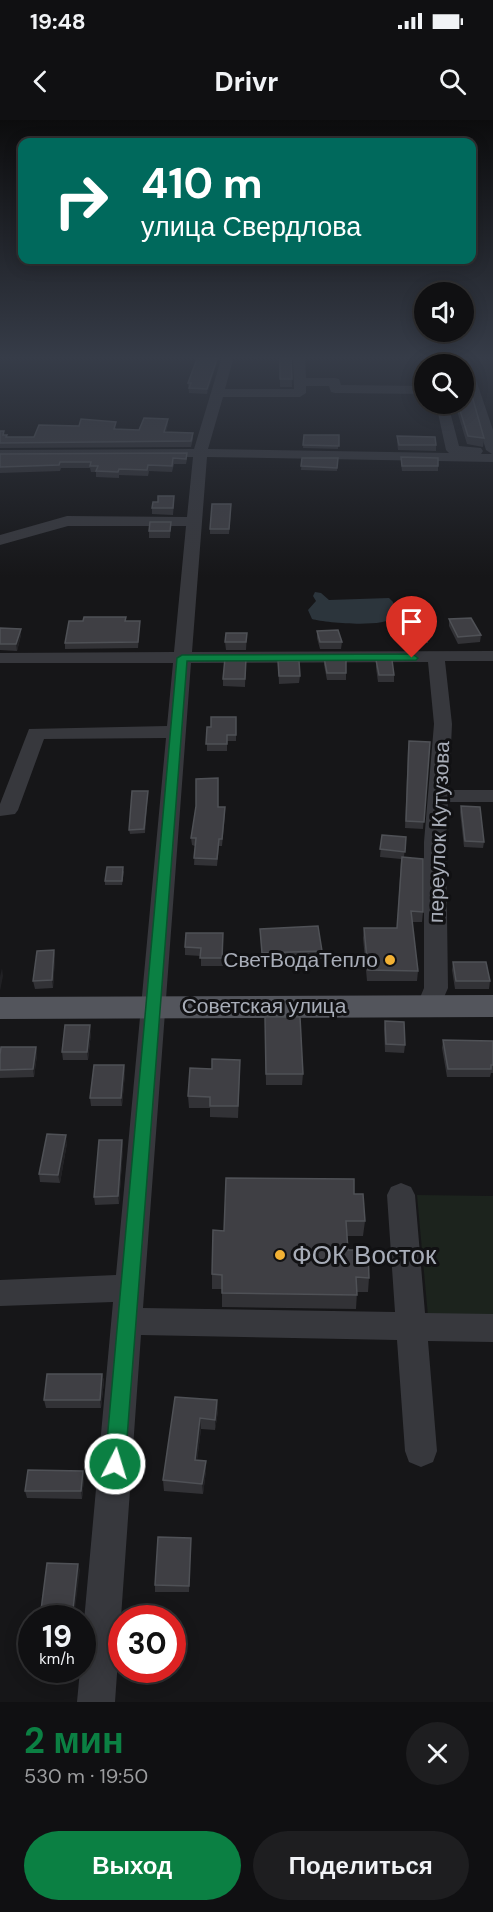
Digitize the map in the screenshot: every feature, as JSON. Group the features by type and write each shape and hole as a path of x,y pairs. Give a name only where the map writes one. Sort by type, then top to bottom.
{"main road":[{"name":"Советская улица","path":"0,1008 493,1006"}],"street":[{"path":"96,1702 182,658 200,453 207,430"},
{"path":"448,430 453,450 493,450 484,430"},
{"path":"0,454 200,453 493,458"},
{"path":"0,540 67,521 194,522"},
{"path":"0,658 493,656"},
{"name":"переулок Кутузова","path":"429,1005 436,988 435,842 443,724 436,658"},
{"path":"0,810 8,810 36,733 176,732"},
{"path":"438,796 493,796"},
{"path":"401,1195 421,1451"},
{"path":"0,1293 129,1288"},
{"path":"127,1321 493,1329"}],"shaded area":[{"path":"315,592 321,593 329,600 389,598 393,602 393,617 379,623 368,624 312,619 308,610 316,601 313,596"},
{"path":"417,1195 493,1196 493,1317 428,1316"}],"building":[{"path":"37,430 139,430 193,433 191,441 0,443 0,431 4,431 3,435 7,435 6,437 34,437"},
{"path":"466,430 482,430 484,438 468,436"},
{"path":"304,435 339,435 339,446 303,445"},
{"path":"397,436 435,437 436,445 399,445"},
{"path":"187,453 186,459 173,458 172,466 148,465 147,470 96,471 98,466 90,466 91,462 0,467 0,454"},
{"path":"401,457 438,458 438,466 402,466"},
{"path":"302,458 338,458 337,468 301,466"},
{"path":"158,496 174,496 173,508 152,508 153,502 158,502"},
{"path":"212,504 231,504 229,529 210,529"},
{"path":"150,522 171,522 170,531 149,531"},
{"path":"84,617 126,617 125,621 140,621 138,642 65,643 69,621 83,621"},
{"path":"471,618 481,635 458,637 449,619"},
{"path":"410,622 426,622 428,635 413,636"},
{"path":"0,628 21,629 16,644 0,644"},
{"path":"338,630 342,642 320,642 317,631"},
{"path":"226,633 247,633 246,642 225,642"},
{"path":"324,657 346,657 346,673 327,673"},
{"path":"225,658 246,658 245,679 223,679"},
{"path":"376,660 392,660 394,675 379,675"},
{"path":"278,661 299,661 300,676 279,676"},
{"path":"211,717 236,717 236,735 227,735 227,744 206,744 207,727 211,727"},
{"path":"409,741 430,742 424,822 406,821"},
{"path":"218,778 218,807 225,807 222,839 219,839 217,859 194,858 196,838 191,838 196,806 196,779"},
{"path":"132,791 148,791 144,829 129,830"},
{"path":"461,806 480,807 484,842 465,841"},
{"path":"382,835 406,837 405,852 380,849"},
{"path":"402,857 423,859 423,912 411,911 418,971 368,970 364,928 397,928"},
{"path":"107,867 123,867 122,881 105,881"},
{"path":"318,926 322,951 262,953 260,929"},
{"path":"186,933 223,933 222,958 200,958 201,948 185,947"},
{"path":"54,950 52,980 33,981 37,951"},
{"path":"453,962 486,962 490,981 456,981"},
{"path":"265,1017 300,1017 303,1074 266,1074"},
{"path":"385,1021 404,1022 405,1045 386,1044"},
{"path":"65,1025 90,1025 87,1052 62,1052"},
{"path":"443,1040 493,1041 491,1069 448,1069"},
{"path":"1,1047 36,1047 33,1069 0,1070"},
{"path":"212,1059 240,1060 238,1106 210,1106 210,1097 188,1096 190,1068 212,1069"},
{"path":"94,1065 124,1065 121,1098 90,1098"},
{"path":"47,1134 66,1135 58,1175 39,1174"},
{"path":"99,1140 122,1140 118,1196 94,1197"},
{"name":"ФОК Восток","path":"226,1178 354,1179 354,1194 363,1194 365,1221 346,1221 348,1250 368,1250 369,1278 356,1277 357,1295 222,1293 222,1275 212,1274 213,1230 224,1231"},
{"path":"47,1374 102,1374 100,1400 44,1400"},
{"path":"175,1397 217,1400 215,1420 200,1418 195,1460 206,1461 202,1484 163,1480"},
{"path":"28,1470 83,1471 81,1491 25,1491"},
{"path":"158,1537 191,1538 189,1586 155,1585"},
{"path":"47,1563 78,1564 73,1605 42,1605"}],"place":[{"name":"СветВодаТепло","path":"390,960"},
{"name":"ФОК Восток","path":"280,1255"}],"route":[{"path":"115,1464 182,658 412,658"}]}
